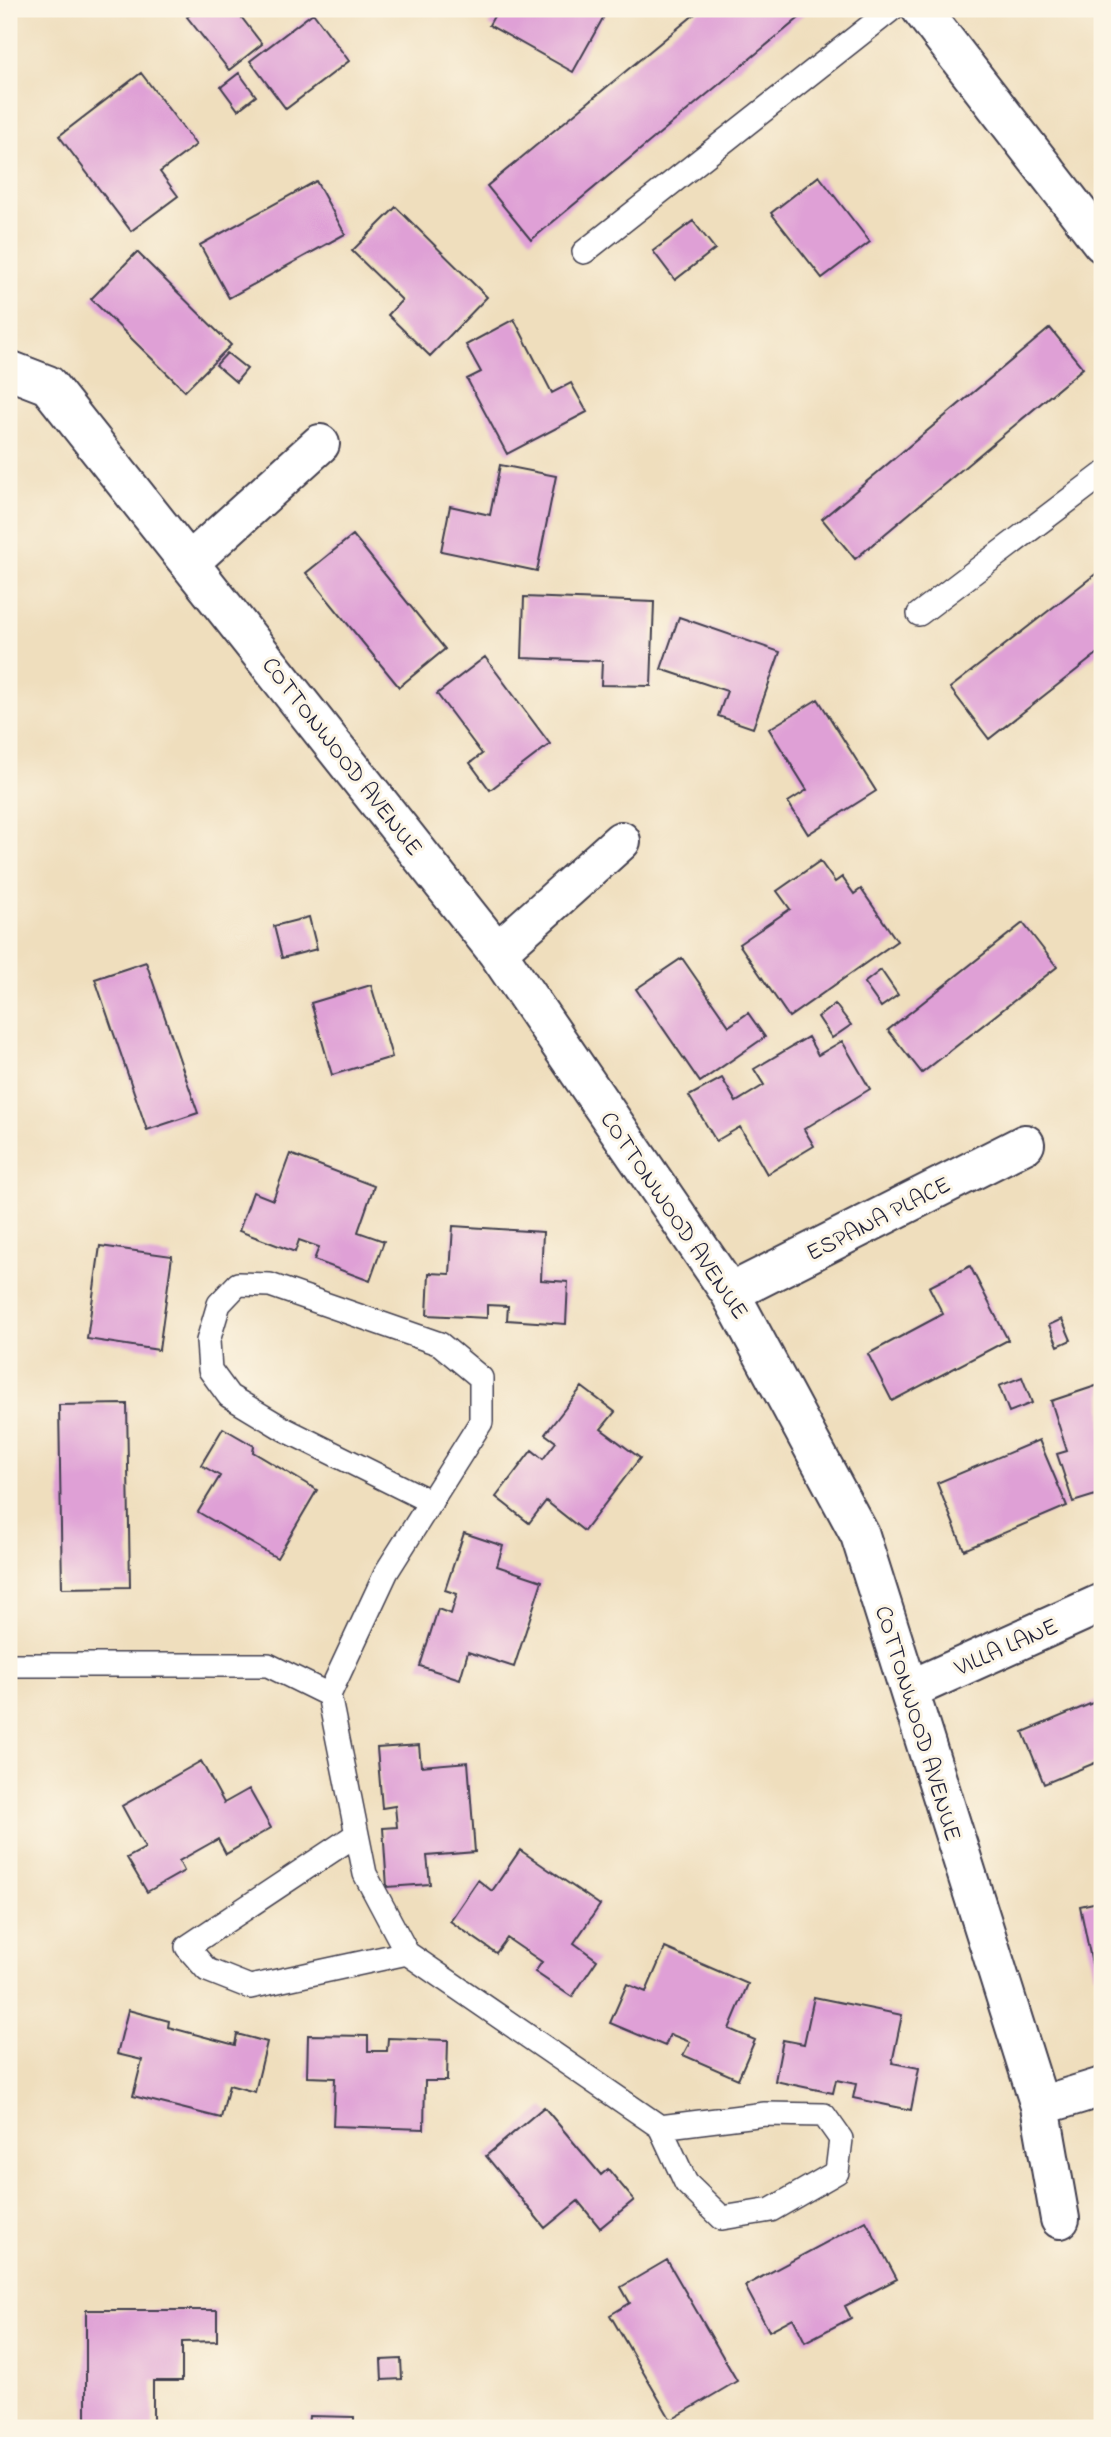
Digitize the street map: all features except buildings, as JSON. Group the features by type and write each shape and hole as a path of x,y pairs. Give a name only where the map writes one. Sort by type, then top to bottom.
{"street":[{"path":"921,9 1102,243"},
{"name":"COTTONWOOD AVENUE","path":"9,370 48,385 497,953 730,1293 860,1535 1040,2106 1060,2219"},
{"path":"190,562 320,444"},
{"path":"497,953 621,842"},
{"name":"ESPANA PLACE","path":"730,1293 1025,1144"},
{"name":"VILLA LANE","path":"909,1690 1102,1603"},
{"path":"1040,2106 1102,2087"}],"lane":[{"path":"584,252 892,9"},
{"path":"919,614 1102,475"},
{"path":"431,1502 284,1429 229,1396 210,1370 208,1341 219,1304 238,1284 270,1285 440,1344 481,1378 481,1422 431,1502 387,1571 329,1695 365,1874 407,1952 660,2127 686,2183 722,2218 771,2210 836,2172 841,2139 824,2115 765,2114 660,2127"},
{"path":"9,1665 268,1665 329,1695"},
{"path":"357,1834 187,1947 207,1970 250,1987 407,1952"}]}
